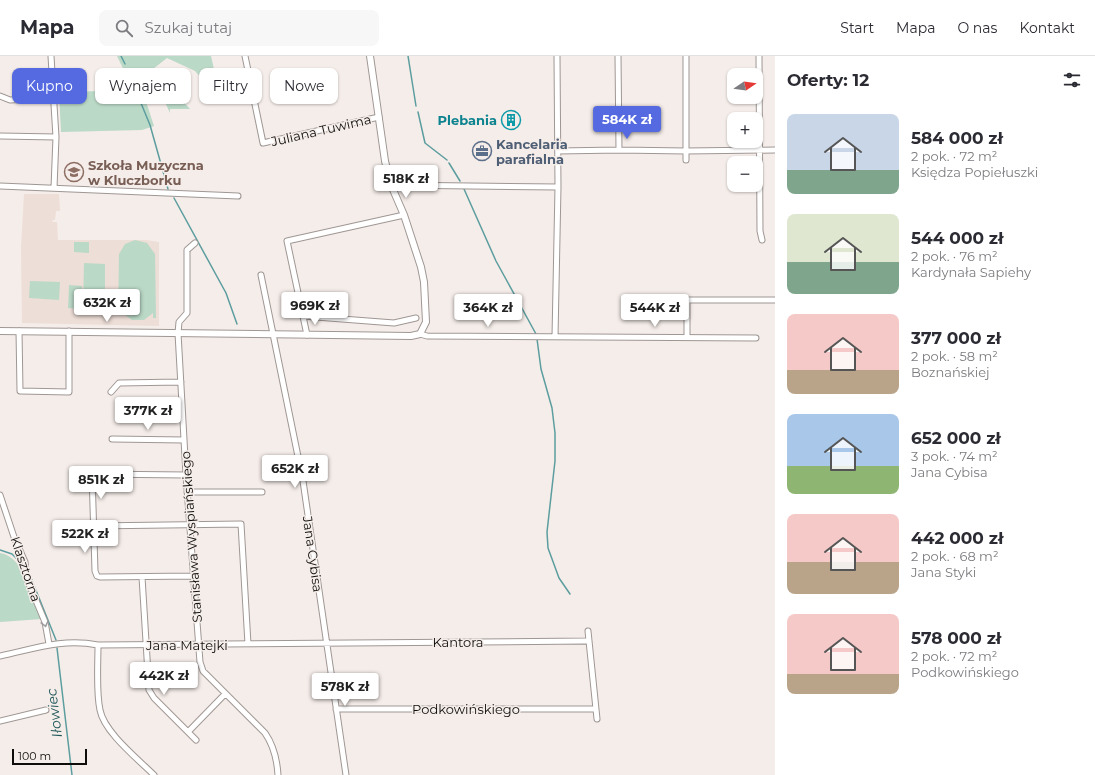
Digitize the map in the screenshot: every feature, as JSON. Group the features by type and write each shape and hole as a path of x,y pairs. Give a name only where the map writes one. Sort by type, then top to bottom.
{"street":[{"path":"51,56 52,68"},
{"name":"Juliana Tuwima","path":"245,56 263,143 379,117"},
{"path":"370,56 385,160 391,185 404,215 421,267 424,282 426,322 424,329 420,334"},
{"path":"555,337 558,187 557,56"},
{"path":"618,56 619,150"},
{"path":"686,56 686,160"},
{"path":"759,56 760,232 762,240"},
{"path":"0,96 12,100"},
{"path":"54,104 56,137 54,188"},
{"path":"0,136 56,137"},
{"path":"558,151 775,150"},
{"path":"391,185 558,187"},
{"path":"0,186 238,196"},
{"path":"307,335 287,241 404,215"},
{"path":"178,333 179,322 186,313 187,250 195,243"},
{"name":"Jana Cybisa","path":"261,275 303,481 346,775"},
{"path":"687,337 687,300 775,300"},
{"path":"303,316 394,323 416,318"},
{"path":"0,330 307,335 411,336 420,334 427,336 756,338"},
{"path":"19,331 20,391 69,392 69,332"},
{"name":"Stanisława Wyspiańskiego","path":"178,333 186,475 200,662 203,671 265,733 272,743 277,760 278,775"},
{"path":"111,392 119,383 181,382"},
{"path":"112,439 184,440"},
{"path":"186,475 92,474 95,571 97,576 194,576"},
{"path":"188,492 262,492"},
{"name":"Klasztorna","path":"0,495 14,538 25,562 27,579 45,622 49,644"},
{"path":"93,526 241,524 248,644"},
{"path":"142,576 149,690 154,698 196,740"},
{"path":"588,631 597,719"},
{"name":"Kantora","path":"326,642 589,641"},
{"name":"Jana Matejki","path":"0,656 49,644 83,642 98,645 199,646 326,642"},
{"path":"98,645 100,710 104,720 116,737 154,775"},
{"path":"188,732 226,694"},
{"name":"Podkowińskiego","path":"336,709 596,709"},
{"path":"0,720 46,710"}],"shaded area":[{"path":"24,194 59,194 60,211 56,211 55,220 52,222 57,222 58,240 146,240 159,242 159,326 22,323 21,248"}],"green space":[{"path":"117,56 211,56 214,68 199,68 199,75 191,68 167,58 154,68 123,68"},
{"path":"87,91 95,91 95,104 147,104 154,126 142,130 61,132 60,104 87,104"},
{"path":"166,104 185,104 190,109 170,109 170,113"},
{"path":"135,240 147,243 155,254 156,318 153,318 153,313 144,320 132,320 120,311 118,316 119,254 125,244"},
{"path":"74,242 89,242 89,253 74,252"},
{"path":"84,263 105,264 105,309 83,309"},
{"path":"30,281 60,282 59,300 29,298"},
{"path":"69,285 82,286 82,309 68,308"},
{"path":"0,553 8,556 16,562 22,570 32,590 42,619 0,622"}],"waterway":[{"path":"121,56 125,64"},
{"path":"408,56 416,106"},
{"path":"141,104 150,125 168,189"},
{"path":"418,112 425,143 447,160"},
{"path":"449,163 460,181"},
{"path":"464,189 496,261 536,334"},
{"path":"174,198 226,293 237,324"},
{"path":"537,339 541,369 552,408 555,433 555,461 547,532 548,548 559,578 570,594"},
{"name":"Iłowiec","path":"0,550 12,554 20,562"},
{"name":"Iłowiec","path":"31,578 56,640"},
{"name":"Iłowiec","path":"57,648 72,775"}],"place":[{"name":"Plebania","path":"511,120"},
{"name":"Kancelaria parafialna","path":"482,151"},
{"name":"Szkoła Muzyczna w Kluczborku","path":"74,172"}]}
